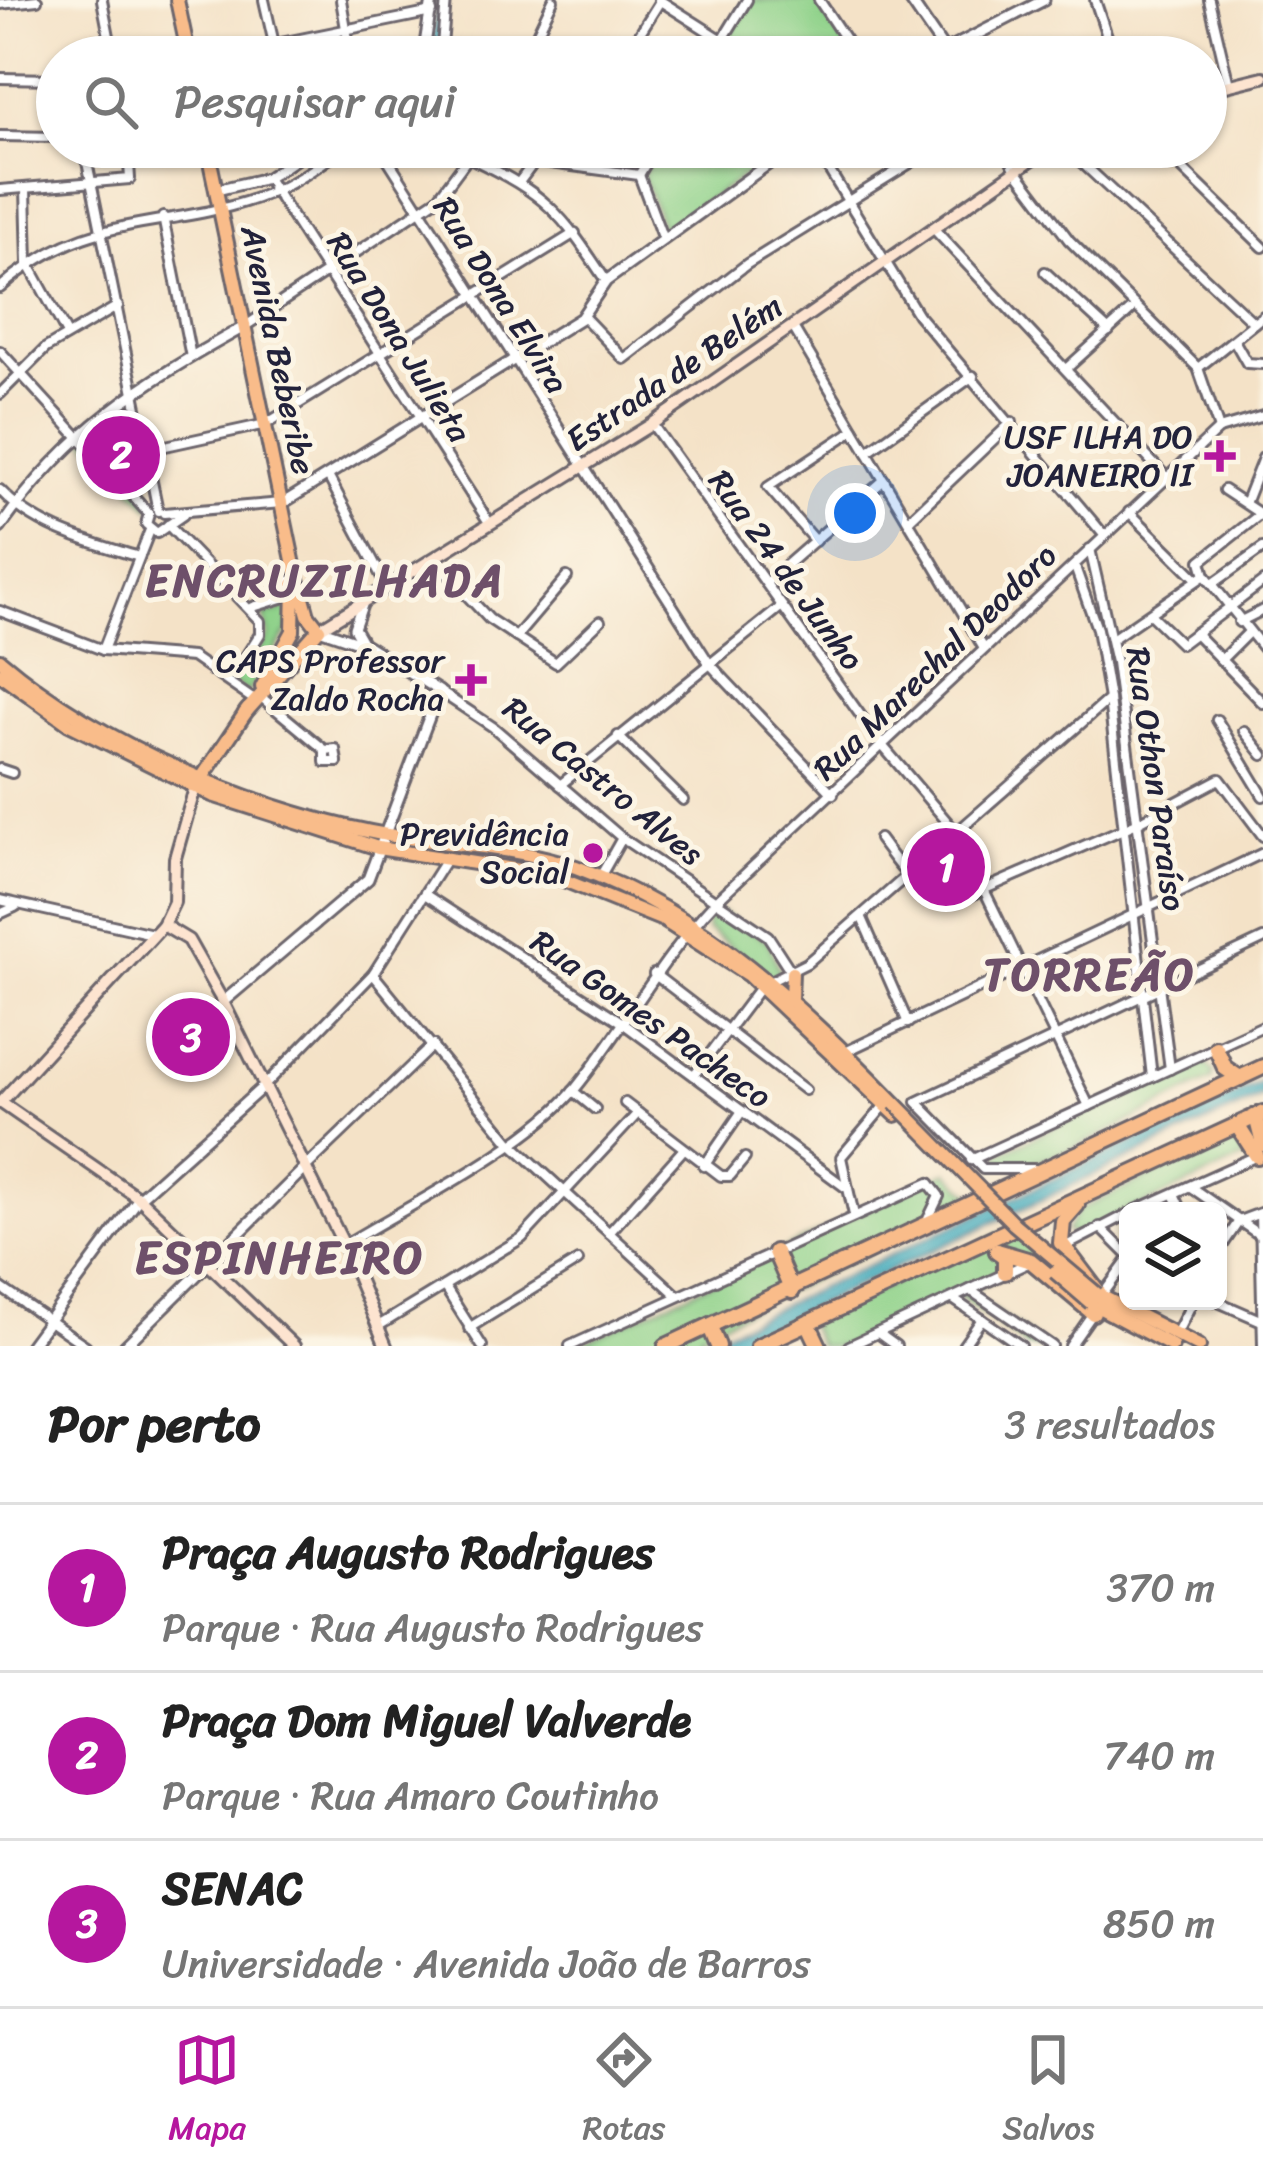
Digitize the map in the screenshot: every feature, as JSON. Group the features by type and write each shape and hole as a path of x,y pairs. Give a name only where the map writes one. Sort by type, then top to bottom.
{"highway":[{"path":"1212,1050 1240,1078"},
{"path":"1212,1050 1218,1088"},
{"path":"666,1346 708,1337 788,1293 1263,1067"},
{"path":"758,1346 1259,1114 1261,1152"},
{"path":"1237,1125 1261,1152"},
{"path":"1085,1197 1061,1227 1063,1248 1096,1303"},
{"path":"962,1255 997,1251 1031,1261 1096,1303"},
{"path":"997,1251 1005,1257 1005,1272"},
{"path":"772,1254 788,1293"},
{"path":"804,1325 809,1346"},
{"path":"804,1325 819,1346"}],"main road":[{"path":"178,0 185,36"},
{"path":"1229,85 1263,77"},
{"name":"Avenida Beberibe","path":"211,168 294,565 312,624 319,629"},
{"name":"Estrada de Belém","path":"319,629 652,424 1019,168"},
{"name":"Avenida Beberibe","path":"258,698 293,631 294,565"},
{"path":"294,1346 139,1198 0,1103 159,930 174,902 175,858 199,782 245,713 319,629"},
{"path":"0,660 44,695 199,782"},
{"path":"0,674 69,724 291,824 580,884 691,929"},
{"path":"380,841 542,858 600,877 691,929 791,999 892,1108"},
{"path":"159,930 188,940 223,1002 344,1245 386,1346"},
{"path":"789,968 791,999"},
{"path":"768,985 1096,1303 1173,1341 1199,1346"}],"street":[{"path":"0,4 37,0"},
{"path":"102,0 109,36"},
{"path":"264,0 272,36"},
{"path":"341,0 347,36"},
{"path":"443,36 446,0"},
{"path":"536,36 553,0"},
{"path":"638,36 660,0 718,36"},
{"path":"725,36 748,0"},
{"path":"819,0 843,36"},
{"path":"910,0 931,36"},
{"path":"977,36 1044,0"},
{"path":"1095,0 1107,36"},
{"path":"1209,0 1217,36"},
{"path":"320,36 432,6 427,36"},
{"path":"1227,76 1229,85"},
{"path":"0,78 36,79"},
{"path":"0,136 36,137"},
{"path":"88,168 157,513 103,650"},
{"path":"0,190 130,179 133,168"},
{"path":"216,190 271,184 284,168"},
{"path":"0,288 55,246 103,228 220,205 303,168"},
{"name":"Rua Dona Elvira","path":"393,168 710,663 832,794"},
{"path":"0,529 76,435 132,392 244,327 420,210 446,190 462,168"},
{"path":"492,168 520,181 575,233 605,281"},
{"path":"520,181 528,168"},
{"path":"600,168 639,175"},
{"path":"639,175 643,168"},
{"path":"157,513 283,503 329,478 583,316 605,281 762,168"},
{"path":"826,168 918,315 1104,535"},
{"path":"583,316 624,359 747,264 900,168"},
{"path":"1089,168 1259,319 1198,368"},
{"path":"1182,168 1263,247"},
{"path":"1016,170 1070,240 1198,368 1219,429 1263,417"},
{"path":"639,175 662,237"},
{"name":"Rua Dona Julieta","path":"271,184 490,524"},
{"path":"26,189 28,263 67,334"},
{"path":"163,217 191,357"},
{"path":"933,228 1166,477"},
{"path":"147,450 266,424 383,356 575,233"},
{"path":"1045,272 1109,331"},
{"path":"0,394 20,370 67,334 118,306"},
{"path":"1066,369 1130,311"},
{"path":"793,327 983,646"},
{"path":"1235,341 1243,360 1263,364"},
{"path":"0,351 76,435 251,607 260,634 236,668 213,670"},
{"path":"867,452 973,376"},
{"path":"120,401 136,406"},
{"path":"909,520 1012,422"},
{"name":"Rua 24 de Junho","path":"652,424 881,744 956,832 1088,1106"},
{"name":"Rua Marechal Deodoro","path":"344,1245 510,1142 573,1091 654,974 714,903 1219,429"},
{"path":"815,541 768,493 769,484 854,430"},
{"path":"1246,500 1263,458"},
{"path":"329,478 387,587"},
{"path":"766,583 884,480"},
{"path":"0,490 15,507 54,529 139,557"},
{"path":"1201,577 1201,561 1262,514 1224,490"},
{"path":"150,530 160,532 190,512"},
{"path":"1129,512 1201,577 1214,583 1247,634 1263,648"},
{"name":"Rua Othon Paraíso","path":"1090,549 1112,639 1170,1069"},
{"path":"1214,583 1259,550 1263,564"},
{"path":"433,559 471,604 556,663 600,621"},
{"path":"251,607 268,605 286,593 294,565"},
{"name":"Rua Othon Paraíso","path":"1075,567 1096,628 1109,699 1152,1077"},
{"path":"1080,580 1083,571 1095,569"},
{"path":"516,637 567,577"},
{"path":"1112,639 1152,616 1201,577"},
{"path":"1152,616 1178,644 1263,582"},
{"path":"364,600 354,628 366,645"},
{"path":"560,784 782,606"},
{"path":"1239,622 1263,610"},
{"path":"0,611 103,650 196,658 325,750"},
{"name":"Rua Castro Alves","path":"319,629 366,645 493,727 622,838 768,936 789,968"},
{"path":"1195,633 1263,703"},
{"path":"1222,660 1247,634"},
{"path":"223,1002 362,888 439,691"},
{"path":"694,1075 768,985 789,968 807,963 862,918 1109,699"},
{"path":"1217,720 1263,796"},
{"path":"1244,731 1263,754"},
{"path":"618,736 683,800"},
{"path":"0,769 12,773"},
{"path":"879,838 908,878 924,891 949,899 988,891 1221,779 1263,836"},
{"path":"600,877 622,838"},
{"path":"845,1052 1263,853"},
{"path":"30,1346 139,1198 265,1084 373,974 448,857"},
{"name":"Rua Gomes Pacheco","path":"426,895 620,1021 845,1187"},
{"path":"0,900 159,930"},
{"path":"0,914 16,906"},
{"path":"862,918 908,1023"},
{"path":"1047,1169 998,1172 971,1160 917,1107 919,1100 1263,939"},
{"path":"373,974 510,1142 678,1296"},
{"path":"654,974 805,1090"},
{"path":"971,1160 1263,1026"},
{"path":"125,1346 433,1045"},
{"path":"573,1091 595,1109"},
{"path":"625,1103 704,1166 728,1177 745,1157"},
{"path":"854,1215 840,1164 845,1149 892,1108"},
{"path":"704,1166 742,1111"},
{"path":"380,1325 522,1238 638,1112"},
{"path":"998,1172 993,1160 999,1146"},
{"path":"609,1233 683,1150"},
{"path":"1161,1202 1261,1152"},
{"path":"570,1346 854,1215 934,1184 938,1200 920,1231"},
{"path":"1191,1187 1258,1234"},
{"path":"1174,1194 1178,1202"},
{"path":"1227,1239 1240,1221 1262,1213"},
{"path":"1262,1213 1258,1234 1263,1342"},
{"path":"1063,1248 1119,1219"},
{"path":"1061,1227 1078,1237"},
{"path":"1100,1228 1119,1248"},
{"path":"469,1328 578,1261"},
{"path":"849,1346 1031,1261"},
{"path":"1070,1346 1119,1271"},
{"path":"444,1286 482,1346"},
{"path":"0,1287 86,1346"},
{"path":"970,1289 1052,1346"},
{"path":"952,1298 1021,1346"},
{"path":"1227,1306 1262,1321"},
{"path":"1173,1341 1188,1310"},
{"path":"962,1346 982,1319"},
{"path":"876,1333 896,1346"}],"green space":[{"path":"750,0 817,0 841,36 729,36"},
{"path":"647,168 756,168 663,230 643,176"},
{"path":"125,408 133,410 150,508 83,438"},
{"path":"291,599 288,631 248,693 222,675 251,665 268,636 264,615 280,611"},
{"path":"955,842 981,891 945,894 913,876"},
{"path":"719,911 768,941 780,973 772,978 707,929 706,919"},
{"path":"1201,1059 1213,1072 1211,1080 1075,1147 1020,1164 996,1166 1000,1153"},
{"path":"1237,1136 1249,1154 1150,1202 1119,1202 1119,1216 1077,1236 1066,1231 1079,1210"},
{"path":"947,1172 979,1201 700,1333 706,1346 576,1346"},
{"path":"1010,1229 1082,1296 1119,1321 1115,1327 1089,1317 1028,1265 849,1346 819,1346 808,1323"},
{"path":"968,1293 1045,1346 1026,1346 962,1299"}],"water":[{"path":"1263,1081 1263,1096 729,1346 695,1346"}],"waterway":[{"path":"437,36 441,0"}],"place":[{"name":"Praça Dom Miguel Valverde","path":"121,455"},
{"name":"USF ILHA DO JOANEIRO II","path":"1220,456"},
{"name":"CAPS Professor Zaldo Rocha","path":"471,680"},
{"name":"Previdência Social","path":"593,853"},
{"name":"Praça Augusto Rodrigues","path":"946,867"},
{"name":"SENAC","path":"191,1037"}],"district":[{"name":"ENCRUZILHADA","path":"325,581"},
{"name":"TORREÃO","path":"1090,975"},
{"name":"ESPINHEIRO","path":"280,1258"}]}
